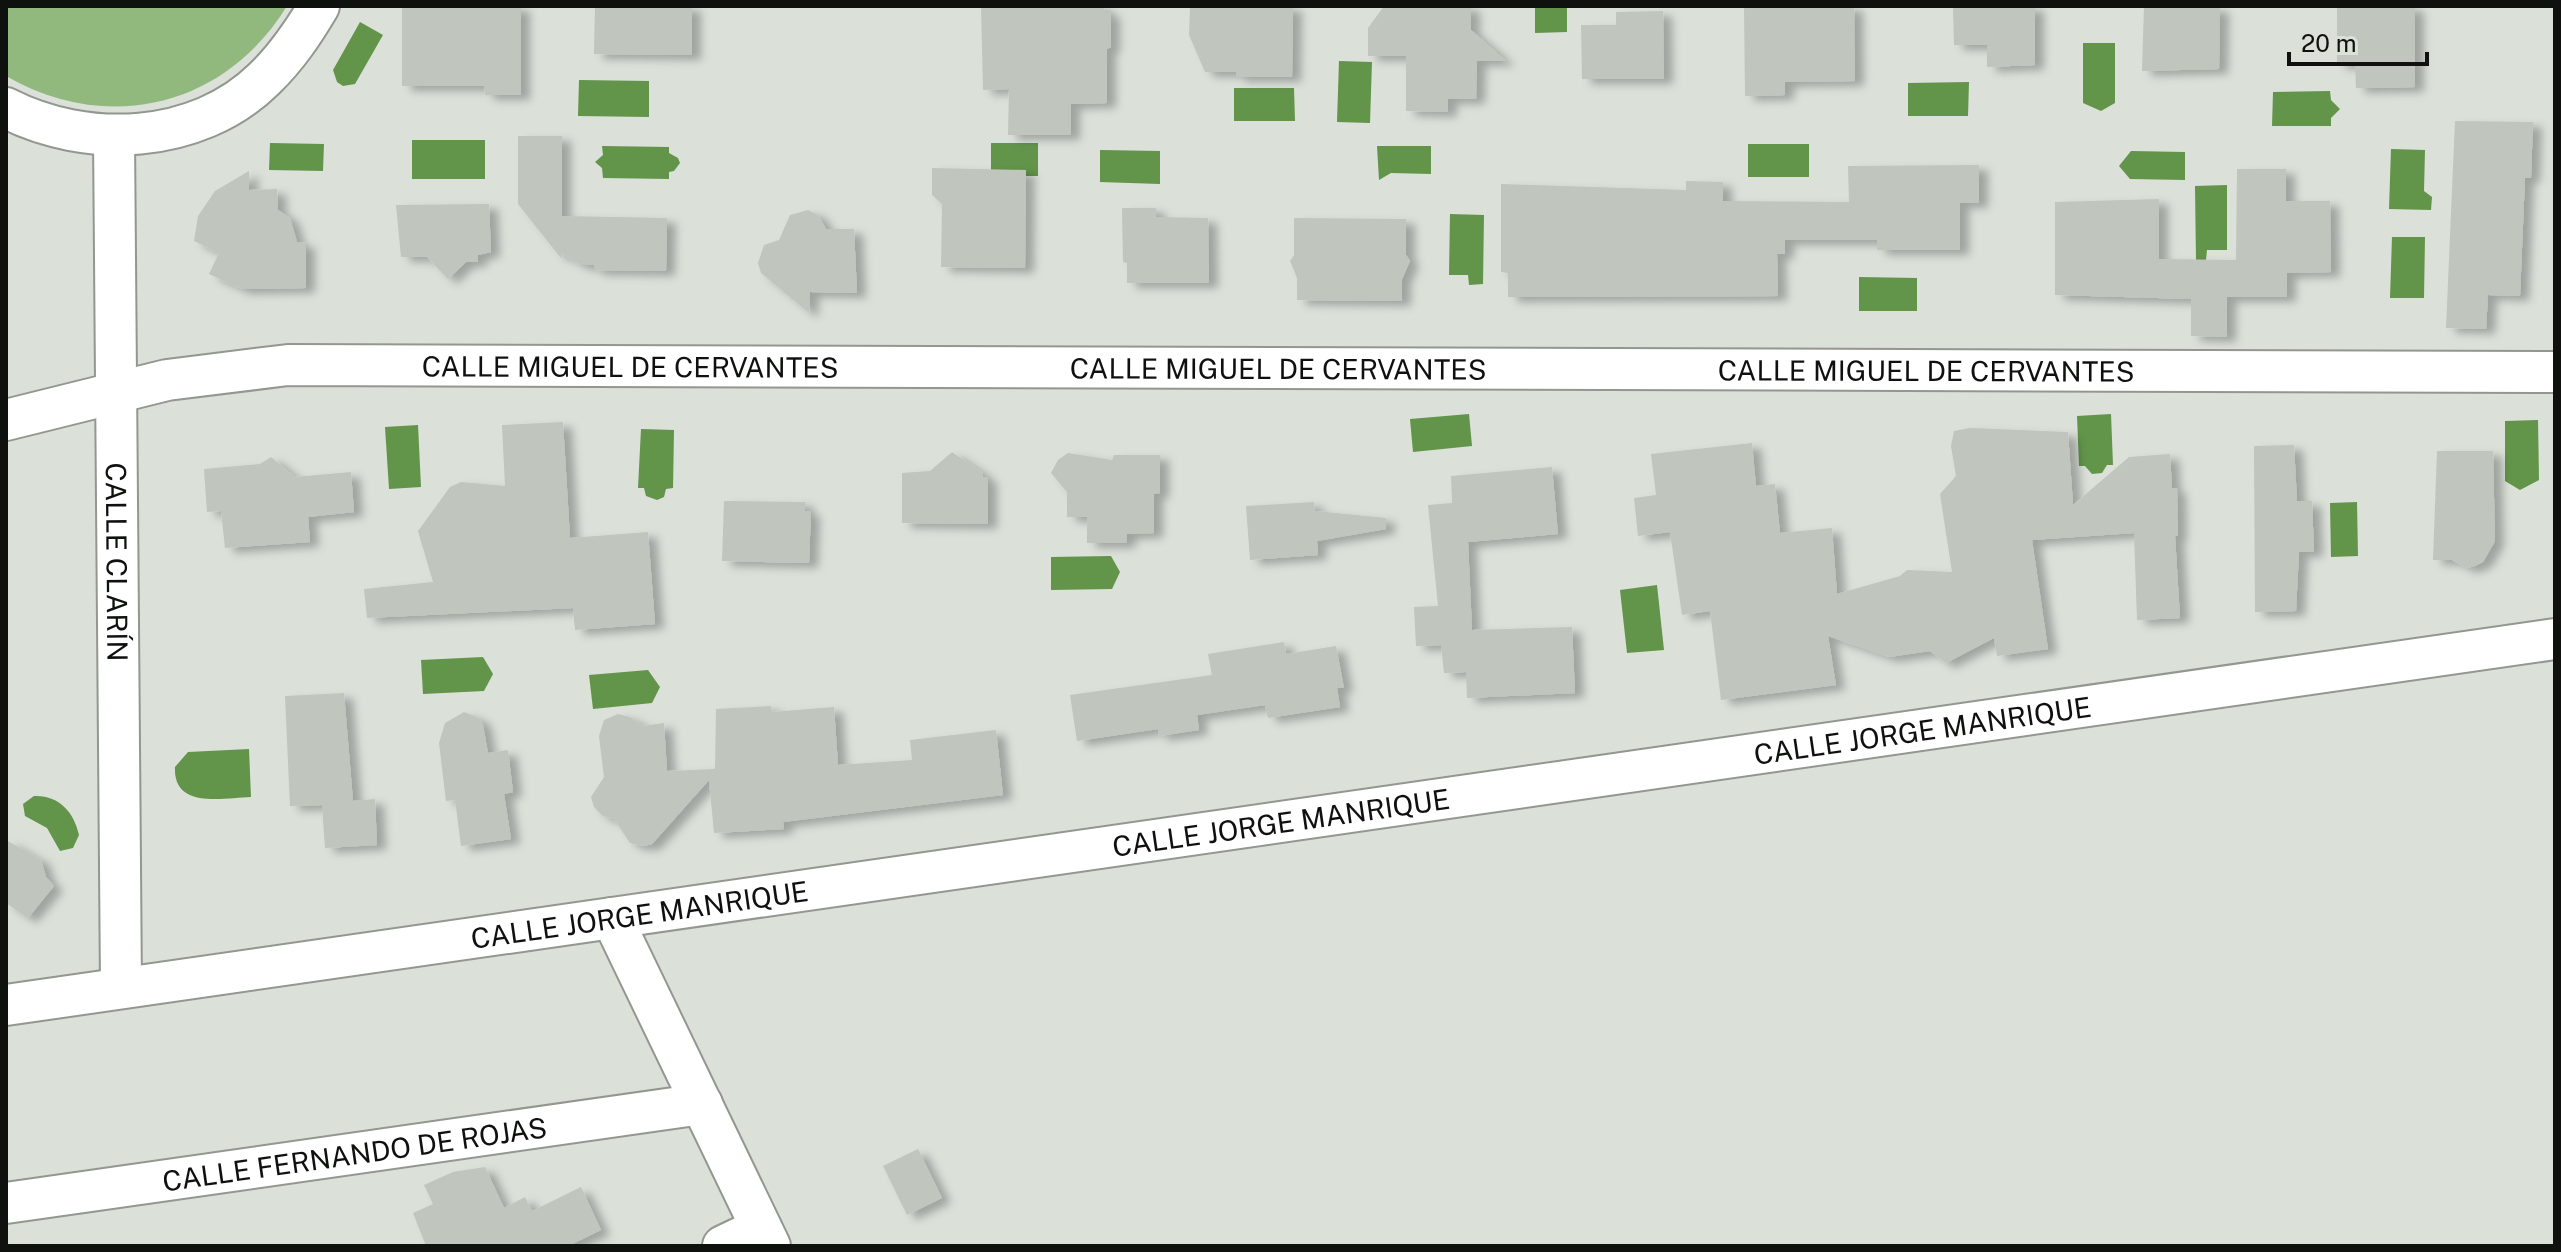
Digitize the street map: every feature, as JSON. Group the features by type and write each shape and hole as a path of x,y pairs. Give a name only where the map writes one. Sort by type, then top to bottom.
{"street":[{"path":"6,108 31,121 76,134 114,136 173,128 220,110 262,82 296,45 319,6"},
{"name":"CALLE CLARÍN","path":"114,136 121,988"},
{"name":"CALLE MIGUEL DE CERVANTES","path":"6,420 167,380 288,365 2555,372"},
{"name":"CALLE JORGE MANRIQUE","path":"6,1005 2555,639"},
{"path":"612,918 766,1237 723,1246"},
{"name":"CALLE FERNANDO DE ROJAS","path":"6,1203 702,1104"}],"shaded area":[{"path":"6,6 287,6 261,40 231,68 198,88 162,101 123,106 84,104 45,94 6,76"},
{"path":"1535,6 1567,6 1567,32 1535,33"},
{"path":"360,22 383,35 355,84 343,86 337,82 333,70"},
{"path":"2083,43 2115,43 2115,103 2101,111 2083,103"},
{"path":"1339,61 1372,62 1370,123 1337,122"},
{"path":"579,80 649,81 649,117 578,116"},
{"path":"1969,82 1968,116 1908,116 1908,83"},
{"path":"1234,88 1294,88 1295,121 1234,121"},
{"path":"2330,91 2331,100 2340,109 2331,118 2331,126 2272,126 2273,92"},
{"path":"412,140 485,140 485,179 412,179"},
{"path":"270,143 324,144 323,171 269,170"},
{"path":"991,143 1038,143 1038,176 991,176"},
{"path":"1748,144 1809,144 1809,177 1748,177"},
{"path":"602,146 669,147 669,153 680,163 669,172 669,179 603,178 602,168 595,162 603,155"},
{"path":"1377,146 1431,146 1431,174 1391,173 1379,180"},
{"path":"2391,149 2425,150 2424,191 2432,197 2431,210 2389,209"},
{"path":"1100,150 1160,151 1160,184 1100,182"},
{"path":"2131,151 2185,152 2185,180 2130,179 2119,166"},
{"path":"2227,185 2227,250 2207,250 2206,260 2196,261 2195,186"},
{"path":"1450,214 1484,215 1483,284 1469,285 1468,275 1449,275"},
{"path":"2392,237 2425,237 2424,298 2390,298"},
{"path":"1859,277 1917,278 1917,311 1859,311"},
{"path":"1469,414 1472,446 1413,452 1410,419"},
{"path":"2111,414 2113,465 2107,465 2102,473 2092,474 2085,466 2079,466 2077,416"},
{"path":"2538,420 2539,480 2520,490 2505,481 2505,421"},
{"path":"418,425 421,487 389,489 385,427"},
{"path":"641,429 674,430 673,488 666,489 664,497 657,500 646,496 644,488 638,488"},
{"path":"2357,502 2358,556 2331,557 2330,503"},
{"path":"1111,556 1120,572 1112,589 1051,590 1051,557"},
{"path":"1657,585 1664,650 1627,653 1620,590"},
{"path":"483,657 493,674 484,691 423,694 421,660"},
{"path":"648,670 660,687 652,703 593,709 589,675"},
{"path":"249,749 251,797 201,798 182,790 175,767 188,752"},
{"path":"34,796 51,798 69,812 79,835 73,848 60,851 47,828 25,816 23,804"}],"building":[{"path":"402,6 521,6 521,95 485,95 484,86 402,86"},
{"path":"595,6 692,6 692,55 594,54"},
{"path":"981,6 1104,6 1105,12 1111,12 1107,103 1071,104 1071,135 1008,135 1009,89 983,90"},
{"path":"1190,6 1293,6 1292,77 1236,77 1236,72 1205,72 1189,35"},
{"path":"1384,6 1471,6 1471,30 1506,61 1477,61 1476,99 1448,99 1448,112 1406,111 1406,56 1368,56 1368,28"},
{"path":"1744,6 1854,6 1855,81 1785,82 1785,95 1745,96"},
{"path":"1953,6 2035,6 2035,65 1987,67 1987,45 1954,45"},
{"path":"2144,6 2220,7 2219,69 2142,71"},
{"path":"2337,6 2415,6 2415,87 2356,88 2355,64 2337,64"},
{"path":"1663,11 1664,79 1582,79 1581,25 1616,25 1616,12"},
{"path":"2455,121 2533,122 2531,178 2525,178 2520,296 2488,295 2486,329 2446,328"},
{"path":"518,136 562,136 562,216 667,218 666,271 594,270 594,265 581,265 561,253 561,258 518,204"},
{"path":"1979,165 1979,203 1960,203 1960,250 1877,250 1877,240 1785,240 1785,254 1777,254 1778,296 1508,297 1508,273 1501,272 1501,184 1686,190 1686,181 1723,182 1723,201 1849,202 1848,166"},
{"path":"932,168 1026,170 1025,268 941,267 942,204 932,195"},
{"path":"2237,169 2286,169 2286,201 2330,201 2331,272 2287,273 2287,297 2227,297 2227,337 2191,336 2191,299 2055,295 2055,202 2159,199 2159,259 2236,260"},
{"path":"249,171 249,190 277,189 278,210 290,218 297,242 306,243 306,288 242,289 209,274 219,253 194,241 198,216 215,191"},
{"path":"489,204 491,252 478,255 478,262 466,262 448,279 427,257 401,257 396,205"},
{"path":"1122,208 1156,208 1156,217 1208,218 1209,283 1127,283 1127,263 1123,262"},
{"path":"808,210 818,215 826,229 854,229 857,293 810,292 809,313 761,273 758,263 764,245 779,240 790,215"},
{"path":"1294,218 1406,219 1406,255 1410,261 1402,279 1402,301 1297,300 1297,278 1290,261 1294,255"},
{"path":"563,422 570,538 648,532 655,624 575,630 573,608 367,618 364,589 433,582 418,531 450,487 461,482 505,486 502,425"},
{"path":"1970,428 2068,432 2073,505 2129,457 2170,454 2172,488 2177,488 2178,536 2175,536 2180,618 2137,620 2134,533 2032,540 2048,649 1997,656 1994,638 1946,663 1930,651 1889,657 1828,636 1836,685 1721,700 1710,611 1682,615 1670,532 1638,536 1634,498 1656,495 1651,454 1752,443 1756,486 1775,484 1780,533 1832,528 1837,594 1900,576 1907,570 1952,572 1940,494 1956,476 1951,446 1954,431"},
{"path":"2294,445 2297,501 2312,501 2314,552 2299,552 2296,611 2255,612 2254,446"},
{"path":"2437,451 2493,451 2495,541 2483,562 2475,566 2467,568 2452,560 2433,560"},
{"path":"952,452 983,473 983,477 988,477 988,524 902,523 902,473 930,471"},
{"path":"1068,453 1112,460 1114,455 1160,455 1160,493 1154,494 1154,533 1127,534 1126,543 1087,543 1087,517 1067,517 1067,492 1051,473 1058,460"},
{"path":"271,457 295,477 351,472 354,512 308,517 310,542 225,548 221,511 207,512 204,469 260,464"},
{"path":"1552,467 1558,534 1468,542 1472,630 1572,627 1575,693 1467,698 1466,672 1444,673 1441,645 1416,646 1414,607 1438,606 1428,505 1452,503 1451,476"},
{"path":"724,501 805,502 805,511 811,511 809,563 722,561"},
{"path":"1314,502 1315,511 1386,518 1386,529 1317,541 1318,555 1250,560 1246,506"},
{"path":"1284,642 1286,654 1336,646 1344,688 1337,688 1340,707 1268,718 1265,705 1197,715 1199,730 1159,736 1158,729 1077,741 1070,695 1212,675 1208,654"},
{"path":"344,693 353,801 375,799 377,845 325,848 322,805 290,806 285,696"},
{"path":"771,706 772,712 834,707 838,765 912,760 910,740 996,730 1003,795 783,822 784,829 714,833 709,780 652,844 644,846 630,843 614,819 603,816 594,807 591,797 604,777 599,736 604,720 618,714 630,717 643,726 664,723 667,771 715,769 716,709"},
{"path":"464,712 479,718 488,753 508,750 513,792 504,794 511,839 461,846 455,800 446,801 439,743 445,723"},
{"path":"6,840 41,860 46,877 54,886 28,918 6,903"},
{"path":"918,1149 942,1198 907,1215 883,1166"},
{"path":"485,1167 504,1208 525,1197 532,1211 581,1187 601,1230 568,1246 426,1246 413,1213 433,1204 424,1185 453,1172"}]}
